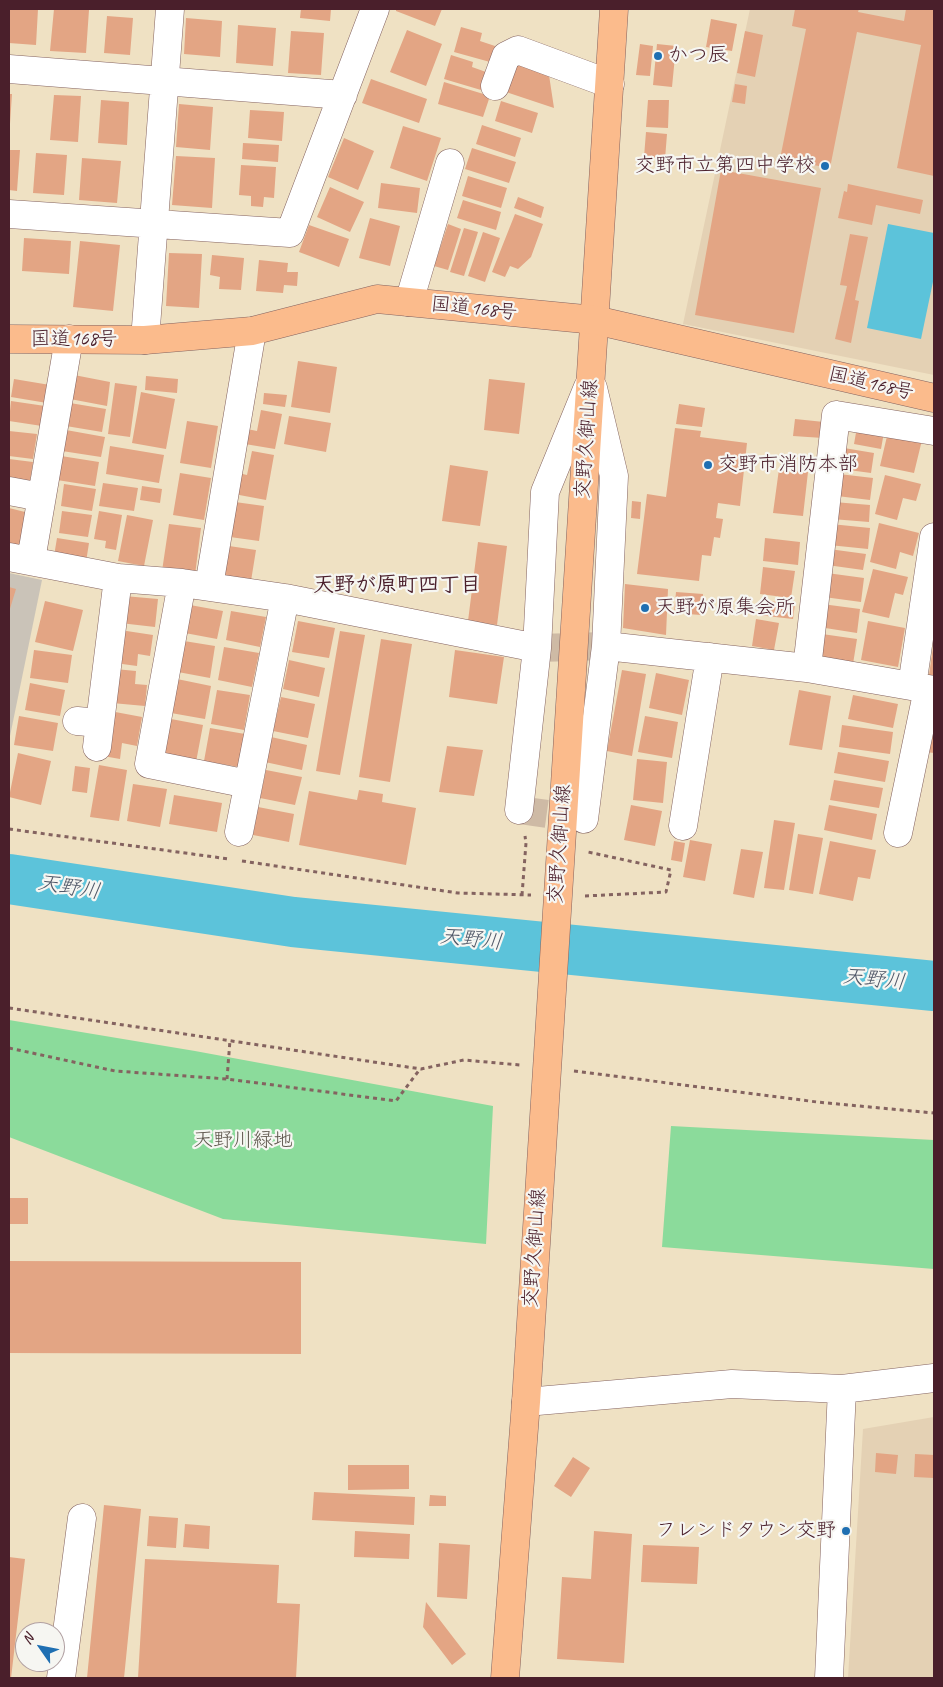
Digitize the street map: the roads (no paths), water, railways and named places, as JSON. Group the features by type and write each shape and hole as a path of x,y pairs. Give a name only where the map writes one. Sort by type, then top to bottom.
{"main road":[{"name":"交野久御山線","path":"505,1678 526,1402 556,902 614,9"},
{"name":"国道168号","path":"9,339 145,340 252,331 378,299 595,320 934,398"}],"street":[{"path":"145,340 170,9"},
{"path":"9,214 290,233 375,9"},
{"path":"495,86 506,56 518,50 610,84"},
{"path":"9,69 343,95"},
{"path":"409,302 450,163"},
{"path":"209,586 252,331"},
{"path":"69,339 41,497 20,558 118,578 209,586 285,598 537,648"},
{"path":"584,819 606,646 614,476 591,382"},
{"path":"519,810 537,648 545,492 591,382"},
{"path":"807,668 836,415 934,431"},
{"path":"9,491 41,497"},
{"path":"898,833 925,688 934,537"},
{"path":"91,730 118,578"},
{"path":"182,583 149,764 248,784"},
{"path":"239,832 285,598"},
{"path":"606,646 807,668 925,688"},
{"path":"683,826 710,658"},
{"path":"526,1402 732,1384 842,1389 934,1378"},
{"path":"829,1678 842,1389"},
{"path":"61,1678 82,1518"}],"water":[{"path":"888,224 934,233 934,277 921,339 867,328"}],"waterway":[{"name":"天野川","path":"9,879 293,922 934,986"}],"tunnel":[{"path":"537,648 606,646"},
{"path":"519,810 584,819"}],"place":[{"name":"かつ辰","path":"658,56"},
{"name":"交野市立第四中学校","path":"825,166"},
{"name":"交野市消防本部","path":"708,465"},
{"name":"天野が原集会所","path":"645,608"},
{"name":"フレンドタウン交野","path":"846,1531"}],"district":[{"name":"天野が原町四丁目","path":"397,585"}],"park label":[{"name":"天野川緑地","path":"243,1141"}]}
